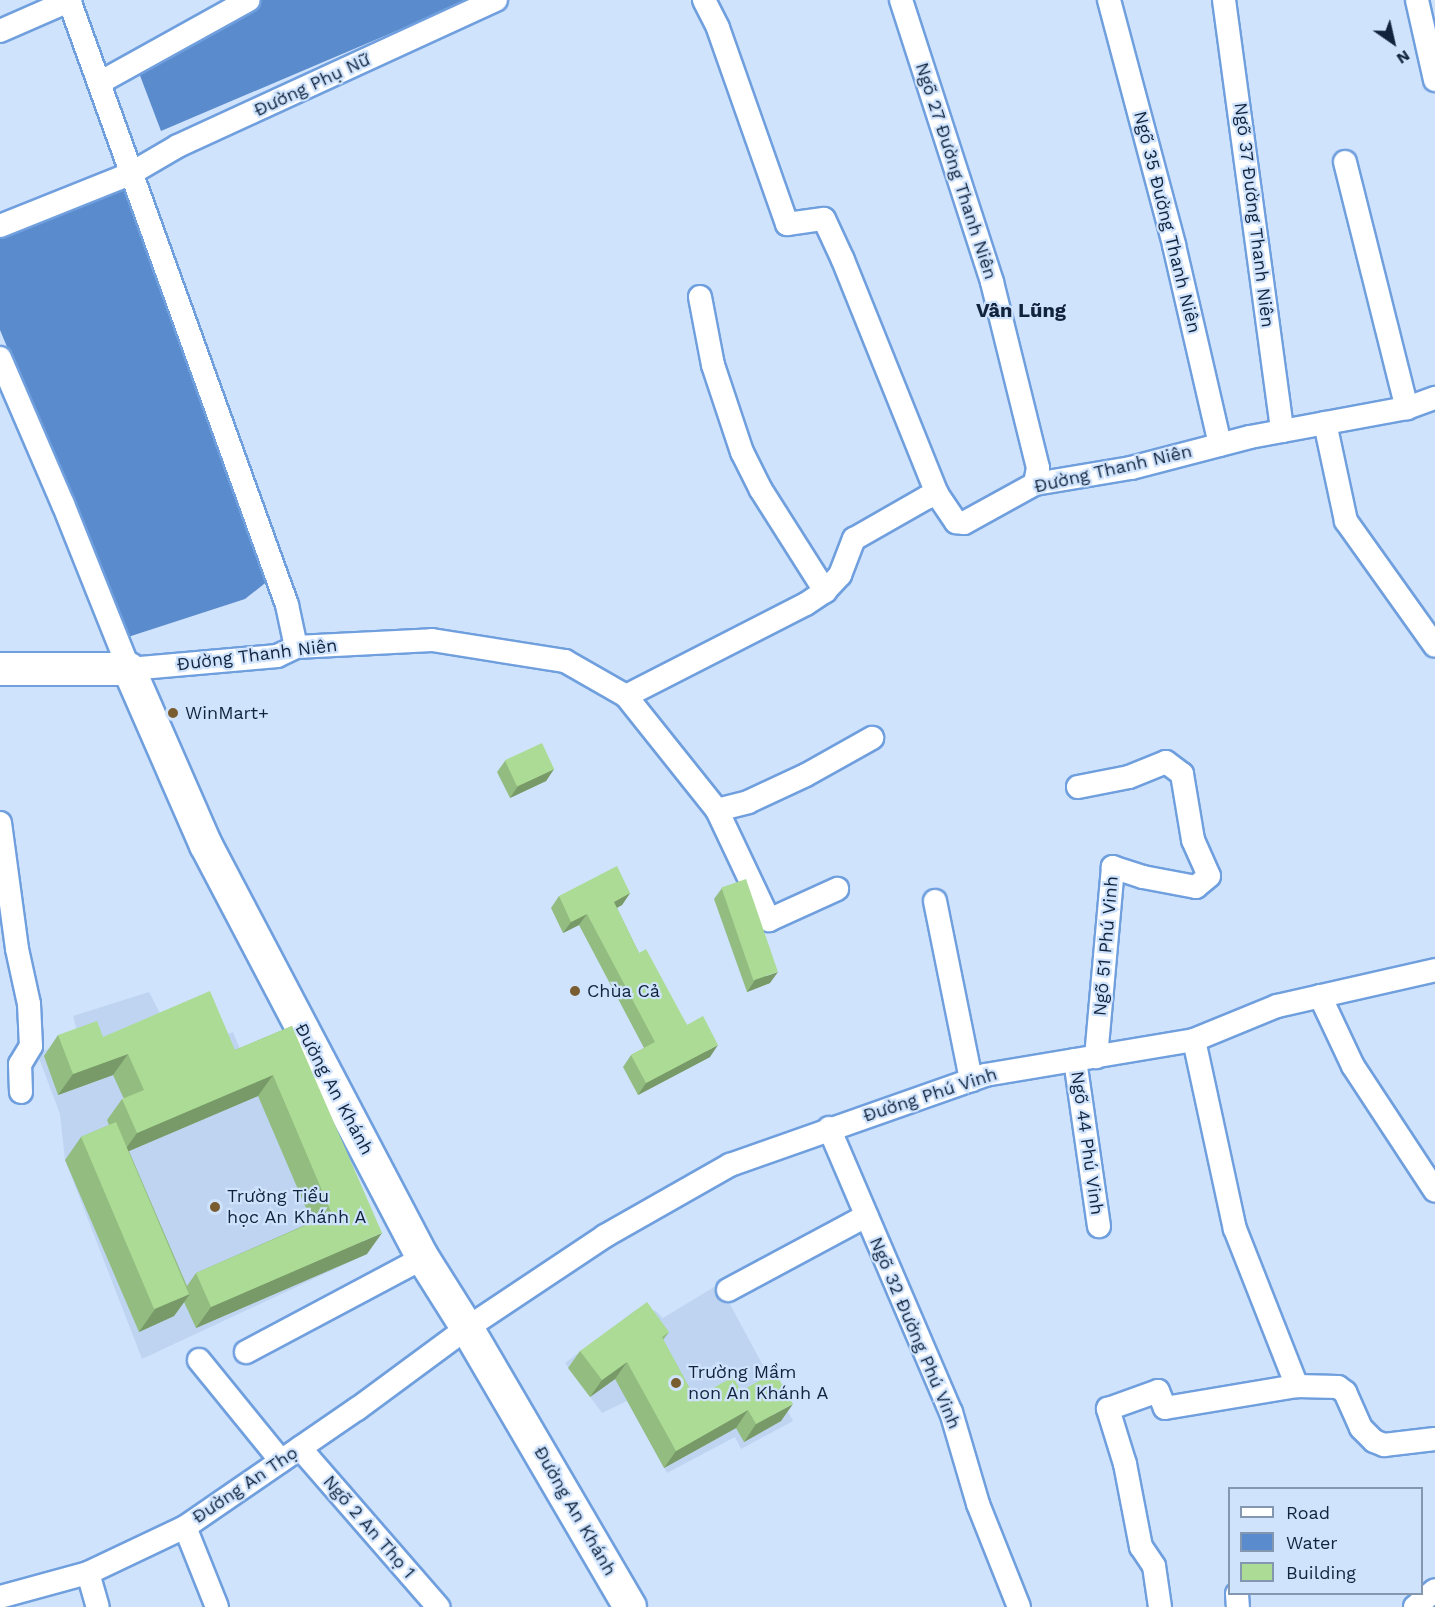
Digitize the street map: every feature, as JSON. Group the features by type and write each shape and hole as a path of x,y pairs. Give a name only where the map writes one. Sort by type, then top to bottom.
{"street":[{"path":"0,31 70,0 130,174 287,605 296,647"},
{"path":"99,83 249,0"},
{"name":"Đường Phụ Nữ","path":"0,226 130,174 178,146 496,0"},
{"name":"Đường Thanh Niên","path":"704,0 718,28 787,224 824,219 843,260 937,494 956,522 964,523 1035,484 1131,468 1282,431 1407,408 1435,398"},
{"name":"Ngõ 27 Đường Thanh Niên","path":"901,0 992,282 1038,468 1035,484"},
{"name":"Ngõ 35 Đường Thanh Niên","path":"1108,0 1174,245 1220,445"},
{"name":"Ngõ 37 Đường Thanh Niên","path":"1224,0 1282,431"},
{"path":"1417,0 1435,80"},
{"path":"1345,162 1407,408"},
{"path":"700,297 713,365 742,452 761,489 825,591"},
{"path":"0,358 63,504 129,669 0,669"},
{"path":"1324,423 1346,521 1435,645"},
{"path":"626,696 806,604 825,591 840,575 854,540 859,535 912,504 937,494"},
{"name":"Đường Thanh Niên","path":"129,669 277,656 296,647 432,640 565,661 626,696 717,810 769,920 837,889"},
{"name":"Đường An Khánh","path":"129,669 206,845 423,1258 467,1328 630,1607"},
{"path":"717,810 748,802 806,775 872,738"},
{"name":"Ngõ 51 Phú Vinh","path":"1078,787 1130,777 1166,762 1182,774 1193,840 1209,876 1196,887 1143,877 1113,867 1085,1058"},
{"path":"0,823 17,949 29,1004 31,1046 20,1064 21,1092"},
{"path":"935,901 971,1080"},
{"name":"Đường Phú Vinh","path":"467,1328 605,1236 730,1165 829,1128 985,1075 1194,1040 1277,1006 1435,970"},
{"path":"1320,996 1353,1066 1435,1191"},
{"path":"1194,1040 1235,1230 1297,1386"},
{"name":"Ngõ 44 Phú Vinh","path":"1085,1058 1099,1226"},
{"name":"Ngõ 32 Đường Phú Vinh","path":"829,1128 951,1412 978,1504 1019,1607"},
{"path":"728,1290 866,1216"},
{"path":"246,1353 423,1258"},
{"name":"Đường An Thọ","path":"0,1598 37,1597 185,1527 467,1328"},
{"path":"199,1360 281,1461"},
{"path":"1160,1607 1154,1566 1141,1547 1125,1464 1108,1409 1158,1391 1165,1408 1297,1386 1338,1387 1345,1392 1361,1428 1374,1441 1384,1445 1435,1439"},
{"name":"Ngõ 2 An Thọ 1","path":"300,1448 438,1607"},
{"path":"185,1527 217,1607"},
{"path":"88,1573 98,1607"},
{"path":"1415,1607 1435,1590"}],"shaded area":[{"name":"Trường Tiểu học An Khánh A","path":"149,992 165,1023 217,1038 233,1032 240,1049 367,1254 142,1359 65,1160 60,1114 37,1053 79,1038 73,1016"},
{"name":"Trường Mầm non An Khánh A","path":"719,1284 793,1421 741,1449 735,1437 667,1473 627,1401 602,1413 565,1363 637,1309 645,1317 655,1310 663,1318"}],"water":[{"path":"257,0 469,0 161,131 136,65"},
{"path":"113,179 136,194 269,580 245,599 128,637 0,330 0,229"}],"building":[{"path":"542,743 554,769 517,787 505,760"},
{"path":"617,866 630,893 614,902 639,953 646,949 687,1025 703,1016 718,1045 646,1083 631,1055 655,1042 587,914 571,922 559,896"},
{"path":"746,879 778,972 753,980 721,887"},
{"path":"210,991 235,1050 292,1026 382,1233 211,1307 196,1273 332,1214 273,1075 137,1133 122,1099 144,1090 128,1054 73,1074 58,1035 97,1021 103,1037"},
{"path":"116,1122 189,1294 154,1309 81,1137"},
{"path":"647,1302 669,1332 662,1337 695,1398 733,1377 741,1391 775,1372 793,1404 756,1424 748,1410 676,1451 627,1362 602,1380 580,1351"}],"place":[{"name":"WinMart+","path":"173,713"},
{"name":"Chùa Cả","path":"575,991"},
{"name":"Trường Tiểu học An Khánh A","path":"215,1207"},
{"name":"Trường Mầm non An Khánh A","path":"676,1383"}],"district":[{"name":"Vân Lũng","path":"1021,310"}]}
